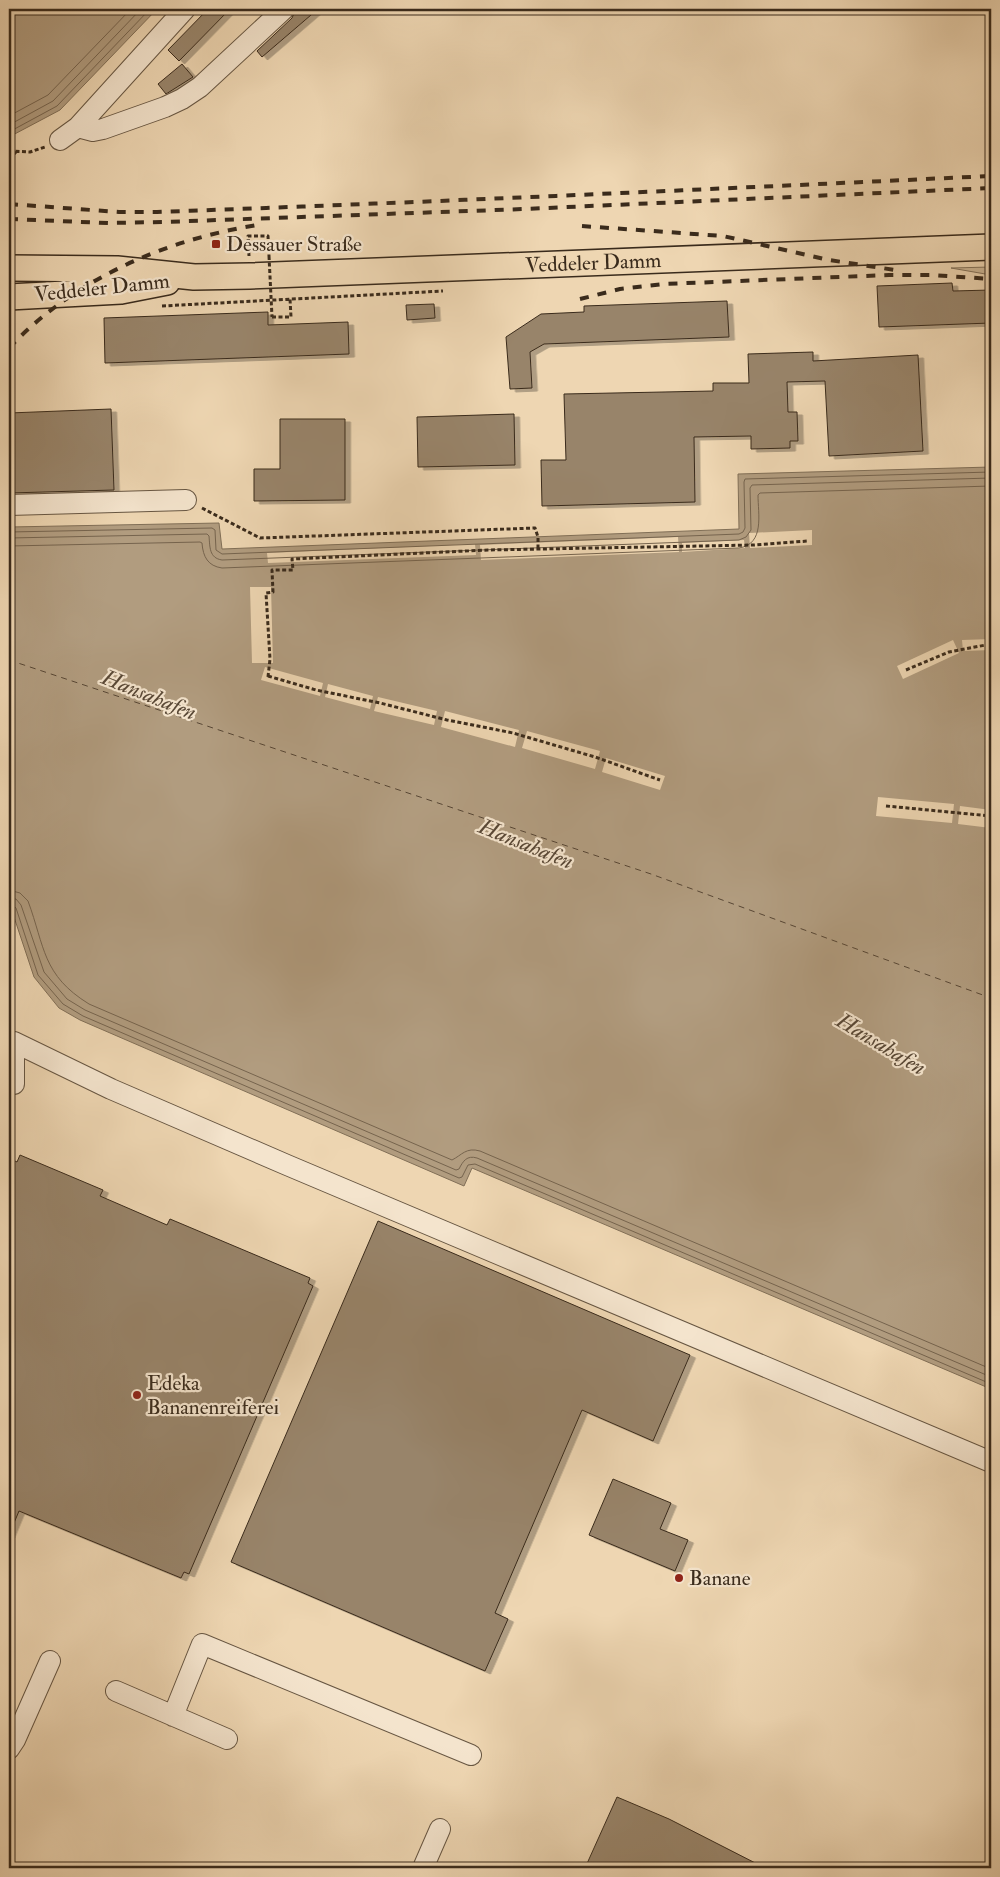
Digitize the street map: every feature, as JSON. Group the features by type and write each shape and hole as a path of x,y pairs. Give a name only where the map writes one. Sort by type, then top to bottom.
{"main road":[{"name":"Veddeler Damm","path":"9,268 117,269 194,277 281,276 991,247"},
{"name":"Veddeler Damm","path":"9,297 121,290 194,277"}],"street":[{"path":"60,140 78,127 185,9"},
{"path":"78,127 93,131 103,130 182,99 200,87 284,9"},
{"path":"9,505 186,500"},
{"path":"11,1040 14,1084"},
{"path":"11,1040 111,1089 278,1161 991,1462"},
{"path":"173,1716 202,1644 471,1755"},
{"path":"9,1749 15,1740 50,1660"},
{"path":"116,1690 227,1739"},
{"path":"423,1868 440,1829"}],"path":[{"path":"9,152 41,149 60,140"},
{"path":"9,159 16,152"},
{"path":"248,236 268,236 272,317 291,317 290,299"},
{"path":"186,500 260,538 535,528 538,537 538,549"},
{"path":"660,780 595,757 513,733 316,690 268,676 270,659 266,593 273,592 272,570 293,570 292,559 488,550 754,545 808,541"},
{"path":"906,670 949,652 991,644"},
{"path":"886,806 991,816"}],"shaded area":[{"path":"991,267 991,275 951,268"}],"water":[{"path":"9,9 157,9 60,110 9,137"},
{"name":"Hansahafen","path":"991,467 991,1389 472,1168 464,1186 80,1020 59,1008 34,977 9,902 9,527 219,523 222,549 739,529 738,474"}],"pier":[{"path":"812,530 812,545 750,548 749,533"},
{"path":"678,537 679,552 481,560 480,545"},
{"path":"744,540 745,548 682,552 682,543"},
{"path":"475,544 476,555 268,563 267,553"},
{"path":"250,587 271,587 273,663 252,663"},
{"path":"991,639 991,650 963,651 962,640"},
{"path":"953,640 959,653 903,679 897,666"},
{"path":"265,667 323,683 320,696 261,680"},
{"path":"328,684 373,696 370,709 325,697"},
{"path":"378,697 437,711 434,725 374,711"},
{"path":"445,711 519,730 515,747 441,727"},
{"path":"527,731 600,751 595,769 522,748"},
{"path":"606,758 665,776 660,790 602,772"},
{"path":"878,797 954,804 952,823 876,816"},
{"path":"960,806 991,810 991,828 958,824"}],"building":[{"path":"208,9 230,9 179,61 168,50"},
{"path":"296,9 318,9 262,57 257,51 292,18"},
{"path":"182,64 193,77 166,94 158,84"},
{"path":"952,283 953,291 991,290 991,323 879,327 877,286"},
{"path":"727,301 729,337 544,344 530,352 532,388 510,389 506,337 541,314 584,312 584,306"},
{"path":"434,304 435,318 407,320 406,305"},
{"path":"268,312 268,325 348,322 349,354 105,363 104,318"},
{"path":"813,352 813,361 918,355 923,451 829,456 825,381 787,382 788,412 797,412 798,441 790,441 790,448 751,449 751,436 694,437 695,502 542,506 541,460 566,460 564,394 713,391 713,383 749,383 748,354"},
{"path":"111,409 114,490 9,493 9,413"},
{"path":"514,414 515,465 418,467 417,417"},
{"path":"280,419 345,419 345,500 254,501 254,469 280,469"},
{"name":"Edeka Bananenreiferei","path":"20,1155 103,1190 100,1196 167,1225 170,1219 310,1278 308,1283 313,1286 189,1574 184,1572 181,1578 19,1511 9,1535 9,1158 17,1162"},
{"path":"378,1221 690,1355 653,1441 582,1410 495,1613 508,1619 485,1671 231,1562"},
{"path":"613,1479 671,1503 660,1529 688,1540 675,1571 589,1535"},
{"path":"617,1797 669,1819 765,1868 585,1868"}],"ferry route":[{"path":"9,660 651,874 991,998"}],"railway":[{"path":"9,204 119,212 157,212 470,200 991,176"},
{"path":"9,219 108,223 163,222 524,209 991,188"},
{"path":"9,348 62,302 123,266 155,252 189,241 257,225"},
{"path":"582,226 723,236 829,260 895,270"},
{"path":"580,299 620,289 664,284 889,275 932,275 991,279"}],"place":[{"name":"Dessauer Straße","path":"216,244"},
{"name":"Edeka Bananenreiferei","path":"137,1395"},
{"name":"Banane","path":"679,1578"}]}
